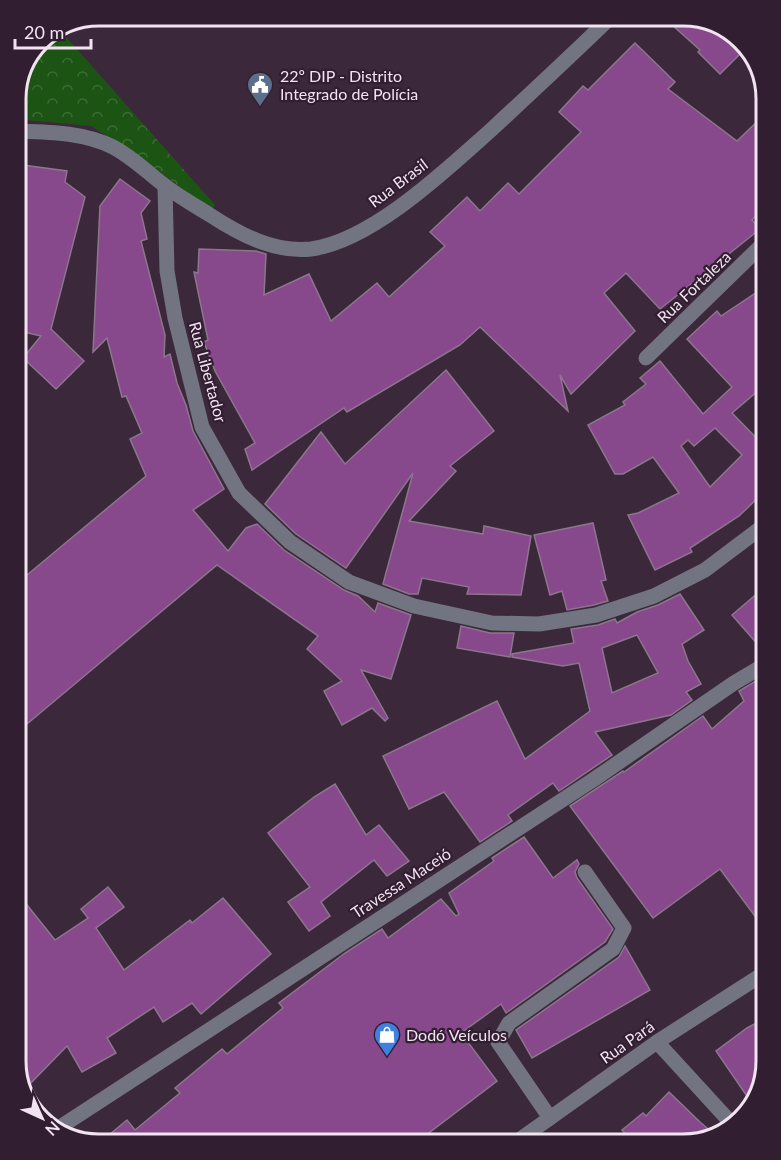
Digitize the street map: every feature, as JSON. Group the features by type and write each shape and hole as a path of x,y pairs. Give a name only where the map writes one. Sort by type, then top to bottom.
{"street":[{"name":"Rua Brasil","path":"165,186 238,233 275,247 310,249 345,239 380,221 450,166 541,85 602,26"},
{"path":"26,131 58,132 112,146 165,186"},
{"name":"Rua Libertador","path":"165,186 167,271 175,318 202,428 238,493 290,542 349,582 414,606 492,623 539,624 596,615 654,596 705,570 756,532"},
{"name":"Rua Fortaleza","path":"646,358 756,251"},
{"name":"Travessa Maceió","path":"63,1125 593,780 756,670"},
{"path":"550,1118 498,1042 509,1023 613,949 619,938 624,928 585,872"},
{"name":"Rua Pará","path":"527,1134 657,1042 756,978"},
{"path":"657,1042 727,1119"}],"green space":[{"path":"64,35 215,205 212,210 129,150 91,126 26,120 27,84 31,71 47,47"}],"building":[{"path":"673,26 706,29 723,38 740,54 720,74 698,52 700,50"},
{"path":"635,43 675,82 668,89 737,141 756,123 756,215 752,220 756,224 756,232 660,309 626,273 604,293 635,331 571,394 560,375 568,411 480,327 460,345 347,412 344,408 252,470 245,449 255,443 215,371 204,342 208,340 194,272 198,273 199,249 256,251 266,254 264,295 309,274 331,321 377,283 389,297 445,246 430,232 467,197 480,211 508,183 519,194 581,132 559,112 583,86 588,90"},
{"path":"26,165 67,171 65,182 85,197 51,329 84,361 56,389 26,361 26,355 41,336 26,332"},
{"path":"120,179 150,201 141,213 147,239 141,241 165,335 164,357 170,354 193,431 224,489 193,510 228,551 246,528 257,524 284,550 344,590 358,596 375,612 378,603 411,615 391,679 361,670 388,718 385,721 372,708 342,725 324,691 342,681 307,649 318,636 217,565 25,725 26,576 146,476 130,439 142,433 126,396 122,397 107,338 93,352 100,206"},
{"path":"756,293 756,393 732,413 756,438 756,500 739,516 690,548 692,552 655,570 628,515 638,513 679,493 653,457 623,474 615,474 588,425 625,405 623,402 646,384 640,378 660,361 703,414 732,387 687,339 717,311 721,316","holes":["715,428 742,455 710,487 681,446 688,440 694,446"]},
{"path":"446,370 494,431 450,466 456,471 409,521 483,534 484,526 531,536 521,595 467,594 469,587 422,578 418,594 409,594 383,584 413,473 346,568 296,534 265,504 321,432 345,464"},
{"path":"593,523 606,580 601,581 608,601 567,610 562,591 550,595 534,535"},
{"path":"680,594 704,630 682,644 688,661 701,684 686,692 692,700 671,715 595,732 612,755 559,791 553,783 508,815 512,821 480,842 444,792 409,809 383,756 497,701 525,759 590,711 579,663 563,666 512,657 512,654 574,643 571,629 598,625 615,619 617,623 637,612","holes":["637,635 658,673 612,693 602,648"]},
{"path":"756,595 756,643 732,615"},
{"path":"461,626 490,633 514,633 510,657 457,648"},
{"path":"756,681 756,918 720,869 653,918 570,806 624,772 703,716 712,729 744,701 739,691"},
{"path":"335,784 366,835 379,825 409,861 387,876 374,860 321,902 330,916 309,931 288,902 310,887 268,833 314,797"},
{"path":"524,837 553,878 577,860 579,864 575,872 577,878 613,929 605,942 506,1013 501,1004 461,1033 497,1081 427,1134 110,1134 127,1120 135,1130 180,1093 175,1088 222,1049 227,1054 283,1008 279,1003 345,953 382,929 388,938 441,899 456,916 459,914 449,893 494,861 492,858"},
{"path":"108,887 124,907 96,928 124,970 190,920 192,923 223,898 271,954 201,1014 192,1003 163,1022 154,1007 107,1038 116,1053 82,1072 67,1046 29,1084 25,1062 25,903 55,940 88,918 81,909"},
{"path":"625,946 650,990 532,1058 516,1030 619,957"},
{"path":"756,1023 755,1071 747,1096 716,1051"},
{"path":"669,1092 709,1129 692,1134 625,1134 622,1130 643,1113 646,1116"}],"place":[{"name":"22º DIP - Distrito Integrado de Polícia","path":"260,108"},
{"name":"Dodó Veículos","path":"387,1058"}]}
